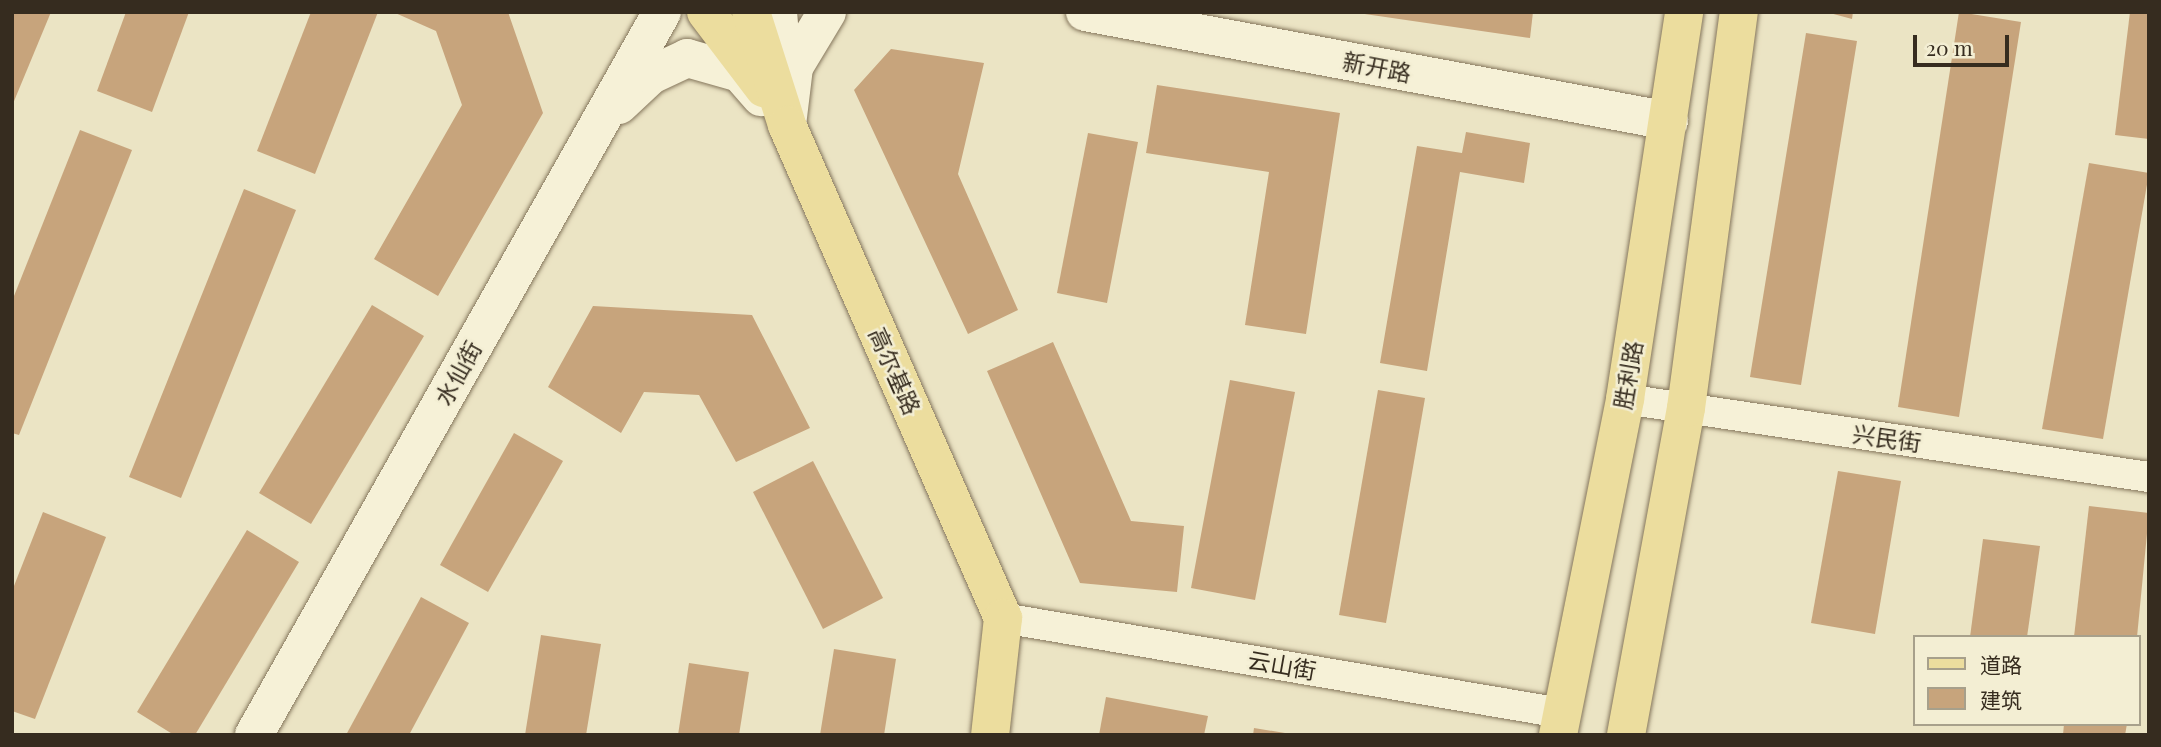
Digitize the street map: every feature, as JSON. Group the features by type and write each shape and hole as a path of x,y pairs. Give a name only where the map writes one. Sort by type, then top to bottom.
{"main road":[{"path":"589,141 644,12"},
{"name":"水仙街","path":"254,735 662,12"},
{"path":"706,12 787,125"},
{"name":"高尔基路","path":"751,12 787,125 1003,618"},
{"path":"778,12 787,125"},
{"path":"787,125 794,66 827,12"},
{"name":"新开路","path":"1085,12 1669,121"},
{"name":"胜利路","path":"1559,724 1625,399 1684,12"},
{"path":"1626,735 1686,408 1739,12"},
{"path":"589,141 651,75 687,58 740,73 787,125"},
{"path":"990,735 1003,618"}],"street":[{"name":"兴民街","path":"1625,399 2149,477"},
{"name":"云山街","path":"1003,618 1559,724"}],"building":[{"path":"12,12 51,12 12,106"},
{"path":"126,12 189,12 152,112 97,91"},
{"path":"311,12 378,12 315,174 257,151"},
{"path":"393,12 508,12 543,113 438,296 374,259 462,105 436,31"},
{"path":"1351,12 1533,12 1530,38"},
{"path":"1826,12 1853,12 1852,19"},
{"path":"1959,12 2021,22 1959,417 1898,407"},
{"path":"2130,12 2149,12 2149,139 2115,135"},
{"path":"1806,33 1857,41 1801,385 1750,377"},
{"path":"891,49 984,63 958,174 1018,310 968,334 854,90"},
{"path":"1157,85 1340,113 1306,334 1245,325 1269,172 1146,153"},
{"path":"80,130 132,150 19,435 12,433 12,301"},
{"path":"1466,132 1530,143 1524,183 1460,172 1427,371 1380,363 1417,146 1462,153"},
{"path":"1088,133 1138,142 1107,303 1057,293"},
{"path":"2089,163 2149,173 2103,439 2042,429"},
{"path":"244,189 296,210 181,498 129,477"},
{"path":"372,305 424,336 311,524 259,493"},
{"path":"593,306 752,315 810,428 736,462 699,395 644,392 621,433 548,387"},
{"path":"1053,342 1131,521 1184,526 1177,592 1080,583 987,371"},
{"path":"1230,380 1295,392 1255,600 1191,588"},
{"path":"1378,390 1425,398 1386,623 1339,615"},
{"path":"514,433 563,461 488,592 440,565"},
{"path":"813,461 883,598 823,629 753,492"},
{"path":"1838,471 1901,481 1875,634 1811,623"},
{"path":"2089,506 2149,513 2137,635 2074,635"},
{"path":"43,512 106,537 35,719 12,711 12,591"},
{"path":"247,530 299,562 195,735 174,735 137,712"},
{"path":"1983,539 2040,546 2027,635 1970,635"},
{"path":"421,597 469,623 409,735 346,735"},
{"path":"541,635 601,644 586,735 525,735"},
{"path":"834,649 896,659 884,735 820,735"},
{"path":"689,663 749,672 739,735 678,735"},
{"path":"1106,697 1208,716 1204,735 1099,735"},
{"path":"2064,726 2127,726 2125,735 2063,735"},
{"path":"1254,728 1285,733 1253,735"}]}
